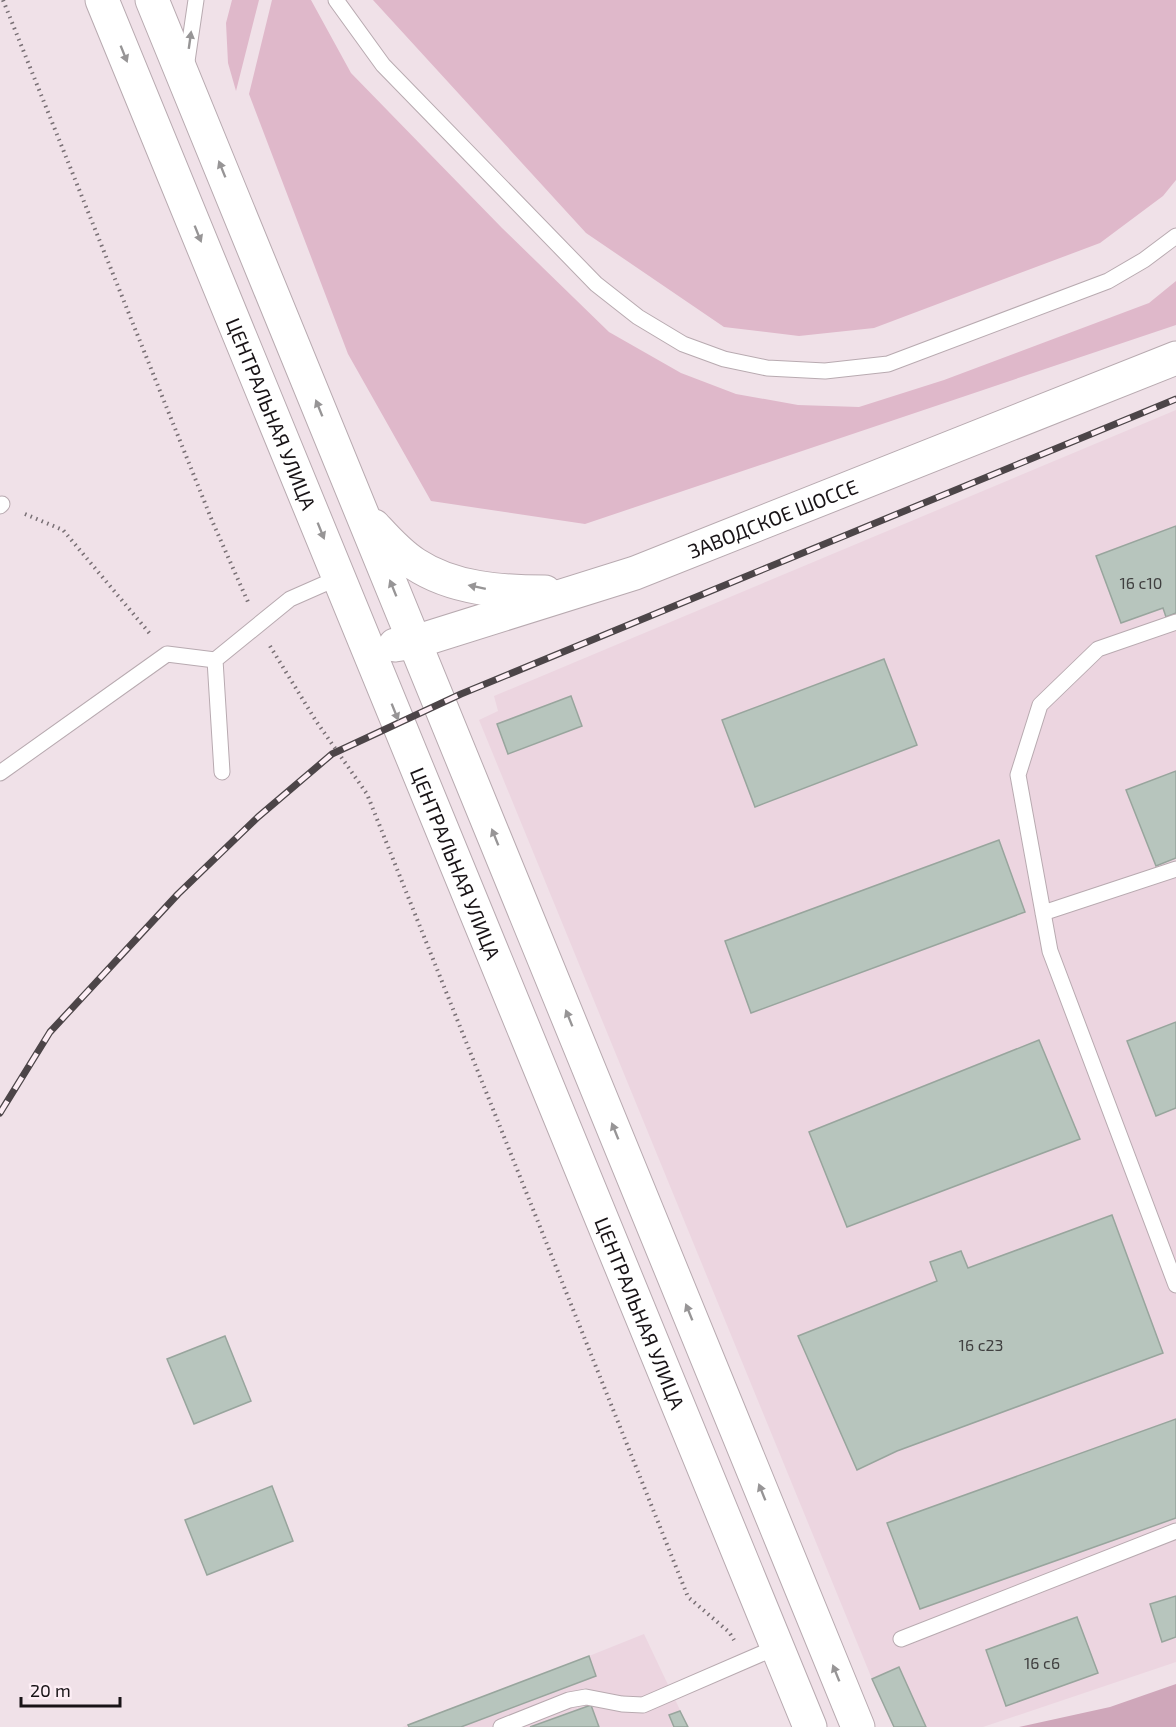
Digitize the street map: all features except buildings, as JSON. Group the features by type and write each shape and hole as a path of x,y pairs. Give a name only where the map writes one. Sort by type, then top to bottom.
{"main road":[{"name":"ЦЕНТРАЛЬНАЯ УЛИЦА","path":"102,0 777,1647 802,1722"},
{"path":"152,0 858,1727"},
{"name":"ЗАВОДСКОЕ ШОССЕ","path":"363,634 388,646 415,642 635,573 1176,358"},
{"path":"363,514 391,545 414,564 448,579 489,590 577,592"}],"lane":[{"path":"185,80 196,0"},
{"path":"336,0 383,65 596,284 638,317 683,344 724,359 767,368 825,372 888,364 1108,280 1144,260 1176,236"},
{"path":"0,773 167,654 215,660 290,599 339,577"},
{"path":"1176,622 1098,650 1040,705 1018,775 1050,951 1176,1285"},
{"path":"215,660 222,772"},
{"path":"1043,913 1176,869"},
{"path":"901,1639 1176,1531"},
{"path":"501,1727 569,1700 586,1696 622,1704 643,1705 777,1647"}],"path":[{"path":"3,0 213,523 258,627 316,721 368,794 688,1597 729,1632 747,1660"},
{"path":"1,505 63,530 167,654"}],"shaded area":[{"path":"232,0 259,0 236,91 228,63 226,23"},
{"path":"272,0 311,0 351,73 502,228 609,332 681,373 736,394 798,405 859,407 944,380 1149,303 1176,281 1176,325 585,524 431,501 348,354 249,94"},
{"path":"373,0 1176,0 1176,180 1163,196 1100,243 874,328 799,336 724,327 586,233"},
{"path":"1176,410 1176,1662 983,1727 894,1727 872,1679 479,720 498,711 494,696"},
{"path":"644,1634 688,1727 402,1727 589,1656"},
{"path":"1176,1684 1176,1727 1019,1727 1110,1707"}],"railway":[{"path":"0,1113 50,1032 178,894 258,817 332,754 461,694 1176,399"}]}
